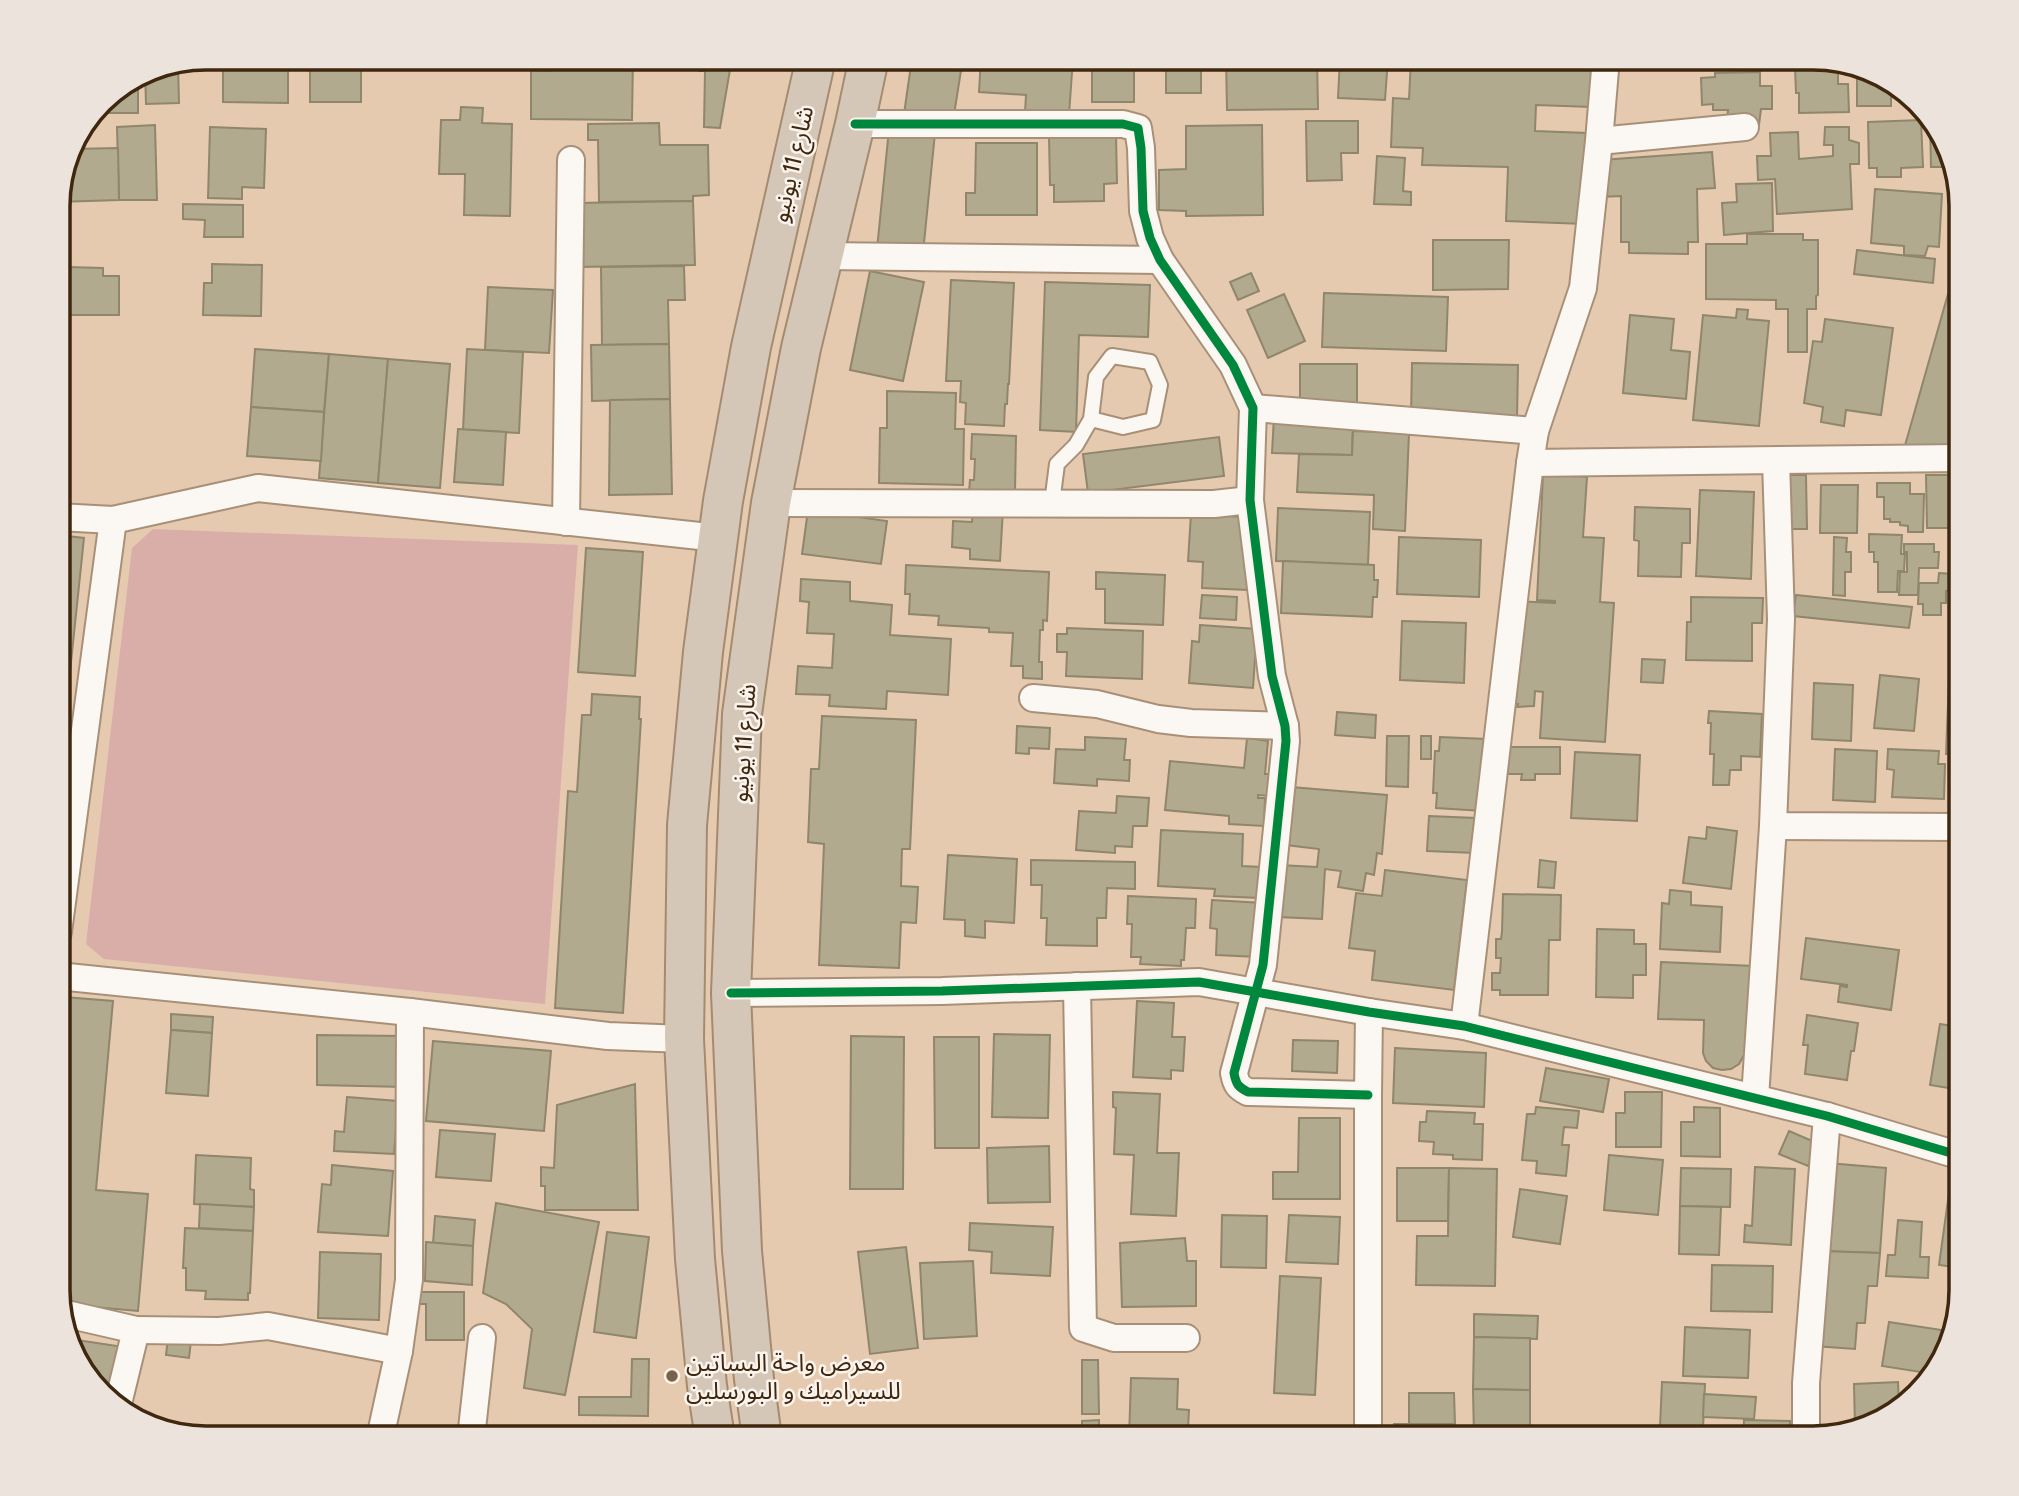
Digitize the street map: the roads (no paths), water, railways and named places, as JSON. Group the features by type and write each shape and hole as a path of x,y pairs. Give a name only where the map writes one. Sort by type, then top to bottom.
{"highway":[{"name":"شارع 11 يونيو","path":"713,1426 695,1259 684,1039 687,825 703,652 718,538 751,346 814,70"},
{"name":"شارع 11 يونيو","path":"760,1426 742,1251 731,993 742,714 771,503 801,348 866,70"},
{"path":"700,1311 747,1306"}],"street":[{"path":"1464,1026 1530,463 1535,431 1583,288 1605,70"},
{"path":"855,124 1123,124 1138,128 1142,148 1143,211 1150,238 1160,260 1233,365 1253,408 1250,500 1272,676 1285,726 1286,741 1263,965 1234,1073 1238,1087 1248,1091 1368,1095"},
{"path":"1599,141 1745,127"},
{"path":"566,522 571,160"},
{"path":"823,256 1160,260"},
{"path":"1253,408 1535,431"},
{"path":"1530,463 1949,458"},
{"path":"1755,1098 1773,827 1781,620 1776,461"},
{"path":"70,518 113,520 258,488 718,538"},
{"path":"771,503 1214,503 1250,500"},
{"path":"70,842 113,520"},
{"path":"1033,698 1097,704 1158,719 1191,723 1285,726"},
{"path":"1773,827 1949,827"},
{"path":"70,977 410,1012 608,1036 684,1039"},
{"path":"731,993 942,991 1199,982 1464,1026 1827,1116 1949,1152"},
{"path":"1077,986 1083,1328 1114,1338 1186,1338"},
{"path":"382,1426 409,1280 410,1012"},
{"path":"1368,1426 1369,1012"},
{"path":"1806,1426 1806,1383 1827,1116"},
{"path":"73,1315 136,1330 219,1331 268,1326 398,1351"},
{"path":"120,1395 136,1330"},
{"path":"472,1426 482,1338"}],"lane":[{"path":"1052,503 1057,464 1076,445 1091,419 1096,377 1112,356 1150,362 1160,385 1153,420 1123,427 1091,419"}],"place":[{"name":"معرض واحة البساتين للسيراميك و البورسلين","path":"672,1376"}]}
